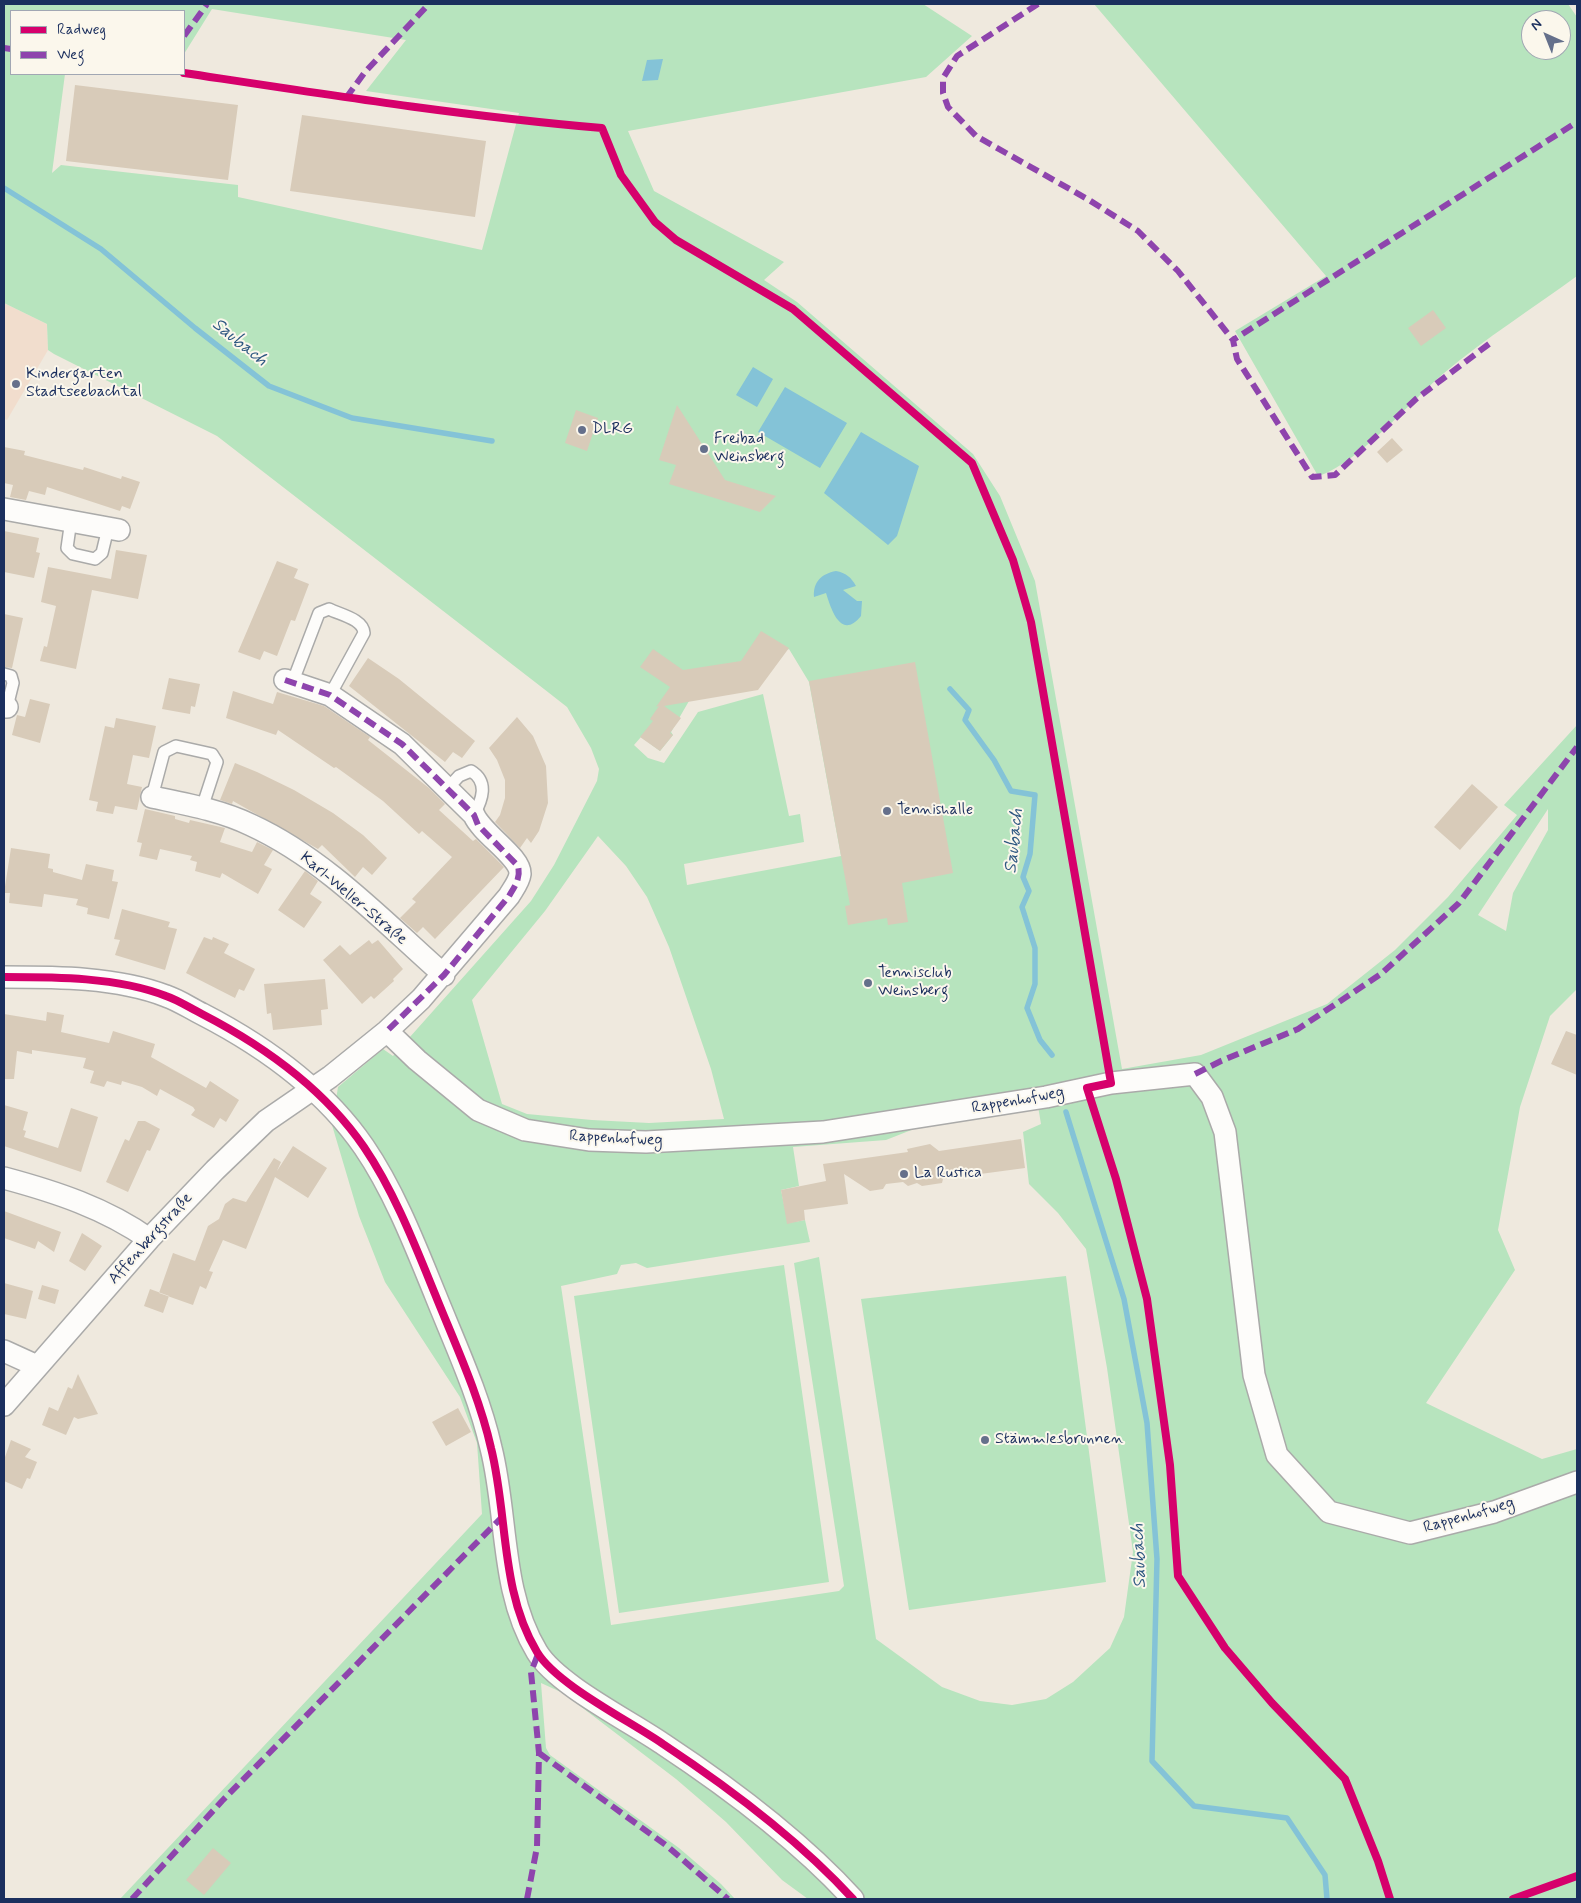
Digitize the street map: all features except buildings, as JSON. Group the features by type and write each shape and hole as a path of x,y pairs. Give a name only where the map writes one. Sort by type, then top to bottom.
{"street":[{"path":"4,509 114,529"},
{"path":"289,680 330,694 402,744 474,815"},
{"name":"Karl-Weller-Straße","path":"152,797 202,808 251,825 322,869 444,975"},
{"name":"Affenbergstraße","path":"4,1405 149,1239 215,1170 266,1122 312,1087 330,1077 387,1031 444,975 509,896 518,882 520,873 514,861 478,826 474,815"},
{"path":"4,977 81,979 165,995 221,1024 274,1058 312,1087 362,1144 376,1166 424,1269 478,1405 491,1447 507,1563 521,1617 538,1654 555,1673 664,1744 762,1816 812,1859 852,1899"},
{"name":"Rappenhofweg","path":"387,1031 417,1060 478,1110 525,1130 589,1140 646,1142 824,1132 1037,1098 1110,1083 1195,1074 1212,1097 1225,1132 1238,1224 1254,1374 1277,1455 1329,1512 1410,1533 1494,1512 1577,1482"},
{"path":"4,1178 53,1191 96,1208 130,1226 149,1239"},
{"path":"4,1351 37,1366"}],"lane":[{"path":"71,520 67,548 73,554 95,559 102,553 114,529"},
{"path":"289,680 320,613 329,609 360,623 364,628 364,634 330,694"},
{"path":"4,674 11,676 13,683 5,706"},
{"name":"Karl-Weller-Straße","path":"152,797 164,752 176,746 212,754 217,762 202,808"},
{"path":"448,788 467,772 471,771 476,774 480,779 483,794 474,815"}],"shaded area":[{"name":"Kindergarten Stadtseebachtal","path":"4,303 47,324 48,350 7,420 4,419"}],"green space":[{"path":"4,4 923,4 972,36 926,77 628,131 654,191 784,262 764,280 797,302 973,454 1000,496 1035,581 1122,1069 1201,1055 1327,1004 1395,950 1448,897 1517,815 1504,805 1577,725 1577,989 1550,1016 1520,1107 1498,1230 1515,1270 1426,1403 1542,1459 1577,1449 1577,1899 808,1899 782,1880 726,1822 676,1779 563,1693 541,1683 546,1748 550,1755 679,1848 721,1884 735,1899 120,1899 482,1514 477,1443 460,1397 385,1282 359,1216 332,1125 338,1087 383,1049 393,1056 531,901 554,865 597,781 599,769 591,748 567,707 217,436 48,350 47,324 4,303","holes":["212,9 406,40 366,91 519,113 482,250 238,197 238,185 61,165 52,173 65,75 10,75 10,10 185,10 185,52","789,649 809,682 841,856 687,885 684,864 804,842 800,814 789,816 763,694 698,712 664,763 648,758 634,745 641,737 660,751 673,735 671,732 689,701","1548,809 1548,830 1513,893 1506,931 1478,915","598,836 626,866 647,897 669,947 711,1069 724,1119 649,1123 592,1120 527,1114 502,1104 472,1000 545,911","1038,1106 1041,1124 1023,1132 1029,1184 1058,1213 1086,1249 1107,1368 1133,1552 1124,1617 1110,1648 1073,1682 1046,1699 1012,1705 980,1701 942,1687 876,1639 819,1257 794,1263 844,1586 839,1591 611,1625 561,1286 617,1274 621,1265 636,1263 647,1268 810,1242 805,1220 788,1223 781,1190 799,1186 793,1147 886,1140 924,1125"]},
{"path":"1094,4 1568,4 1577,17 1577,276 1460,360 1366,446 1333,470 1318,476 1235,331 1326,276"},
{"path":"784,1265 829,1582 619,1613 574,1296"},
{"name":"Stämmlesbrunnen","path":"1066,1276 1106,1582 909,1610 861,1299"}],"water":[{"path":"663,59 658,80 642,81 647,60"},
{"path":"753,367 773,379 757,407 736,395"},
{"path":"785,387 847,423 820,468 758,432"},
{"path":"861,432 919,466 897,536 888,545 824,493"},
{"path":"836,571 848,576 856,586 843,590 857,601 862,601 861,616 854,623 848,625 842,624 838,620 826,593 814,597 815,587 819,580 826,574"}],"waterway":[{"name":"Saubach","path":"4,188 101,249 195,328 269,386 352,418 492,441"},
{"name":"Saubach","path":"950,689 969,710 965,720 994,760 1011,791 1035,795 1030,854 1023,877 1029,891 1022,907 1035,948 1035,984 1027,1008 1040,1040 1052,1055"},
{"name":"Saubach","path":"1066,1112 1124,1299 1147,1423 1157,1559 1152,1761 1194,1806 1287,1818 1325,1875 1327,1899"}],"marked path":[{"path":"185,35 207,4"},
{"path":"346,98 365,72 429,4"},
{"path":"1038,4 957,56 943,78 943,93 948,107 976,136 1089,200 1138,231 1178,271 1233,340"},
{"path":"4,48 10,49"},
{"path":"1489,344 1416,399 1335,475 1312,477 1237,359 1233,340 1577,122"},
{"path":"285,680 330,695 402,744 474,815 478,825 518,866 518,878 509,896 444,975 387,1031"},
{"path":"1195,1074 1221,1061 1298,1029 1381,974 1459,903 1577,747"},
{"path":"132,1899 222,1801 501,1518"},
{"path":"527,1899 537,1847 539,1753 531,1672 538,1654"},
{"path":"539,1753 667,1846 728,1899"}],"cycle path":[{"path":"185,73 445,111 602,128 621,175 655,222 676,240 793,309 972,463 1013,560 1031,622 1111,1083 1087,1088 1116,1179 1147,1299 1170,1465 1178,1576 1225,1648 1272,1703 1345,1779 1378,1861 1390,1899"},
{"path":"4,977 86,979 127,985 170,998 248,1040 291,1071 331,1106 364,1147 385,1182 420,1257 466,1370 491,1448 506,1552 517,1604 525,1628 537,1652 560,1677 577,1690 649,1735 738,1797 810,1856 853,1899"},
{"path":"1513,1899 1577,1876"}],"place":[{"name":"Kindergarten Stadtseebachtal","path":"16,384"},
{"name":"DLRG","path":"582,430"},
{"name":"Freibad Weinsberg","path":"704,449"},
{"name":"Tennishalle","path":"887,811"},
{"name":"Tennisclub Weinsberg","path":"868,983"},
{"name":"La Rustica","path":"904,1174"},
{"name":"Stämmlesbrunnen","path":"985,1440"}]}
